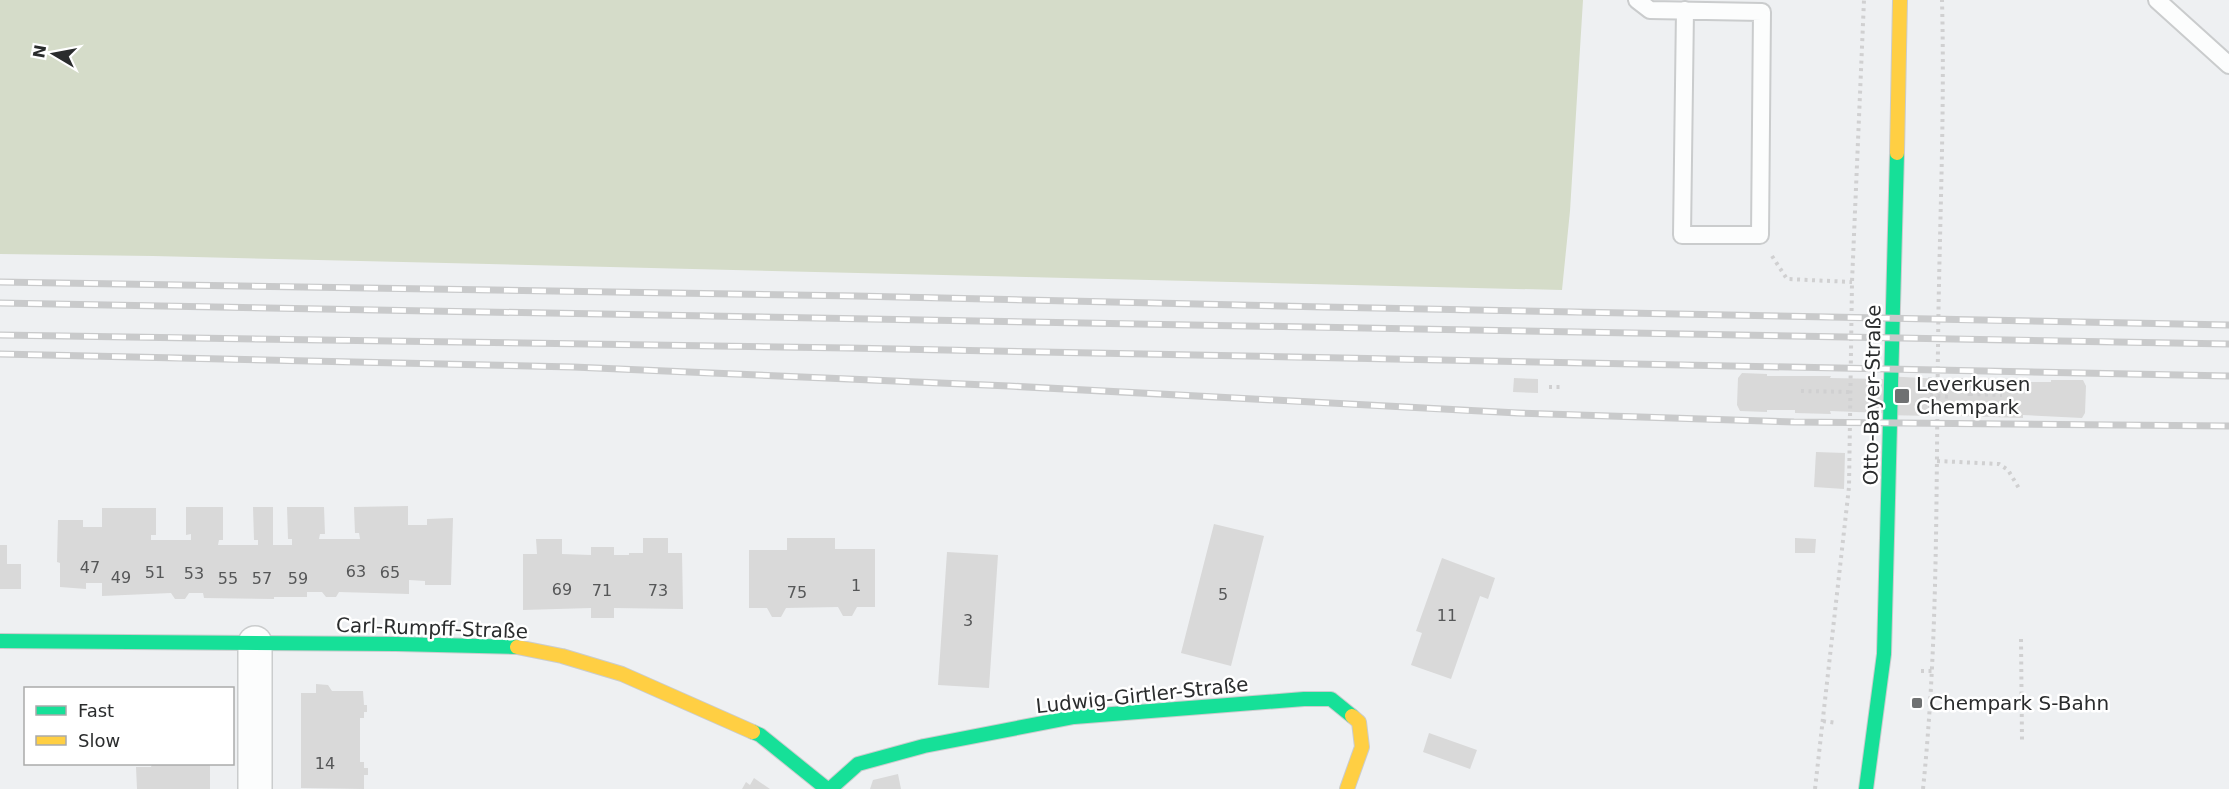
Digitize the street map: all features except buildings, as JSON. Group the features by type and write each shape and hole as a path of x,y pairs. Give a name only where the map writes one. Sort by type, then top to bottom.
{"street":[{"name":"Otto-Bayer-Straße","path":"1866,789 1884,654 1892,429 1900,0"},
{"name":"Carl-Rumpff-Straße","path":"0,641 512,646 562,656 622,674 759,735 828,789"},
{"path":"255,643 255,789"},
{"name":"Ludwig-Girtler-Straße","path":"828,789 858,764 924,746 1074,717 1331,699 1359,722 1362,747 1347,789"}],"lane":[{"path":"1637,0 1650,10 1685,10 1762,12 1760,235 1682,235 1685,10"},
{"path":"2157,0 2229,66"}],"path":[{"path":"1815,789 1849,487 1852,282 1864,0"},
{"path":"1923,789 1929,725 1938,523 1937,409 1944,79 1942,0"},
{"path":"1760,235 1787,279 1852,282"},
{"path":"1930,377 1930,415"},
{"path":"1937,409 1969,409 1970,394 1970,383 1938,382"},
{"path":"1549,387 1560,387"},
{"path":"1801,391 1850,392"},
{"path":"1970,394 2002,395"},
{"path":"1930,395 1949,397 1938,395"},
{"path":"1937,461 1999,464 2008,470 2020,490"},
{"path":"2021,639 2022,741"},
{"path":"1921,671 1932,670"},
{"path":"1823,721 1837,723"}],"green space":[{"path":"0,0 1583,0 1570,211 1562,290 0,254"}],"railway":[{"path":"0,282 856,296 2229,325"},
{"path":"0,303 2229,344"},
{"path":"0,335 848,348 2229,376"},
{"path":"0,354 573,367 1009,386 1518,413 1794,422 2229,426"}],"traffic: fast":[{"path":"1866,789 1884,654 1897,153"},
{"path":"0,641 517,647"},
{"path":"830,789 858,764 924,746 1074,717 1304,699 1331,699 1352,716"},
{"path":"753,732 760,735 827,789"}],"traffic: slow":[{"path":"1897,153 1900,0"},
{"path":"517,647 562,656 622,674 753,732"},
{"path":"1347,789 1362,747 1359,722 1352,716"}],"place":[{"name":"Leverkusen Chempark","path":"1902,396"},
{"name":"Chempark S-Bahn","path":"1917,703"}]}
